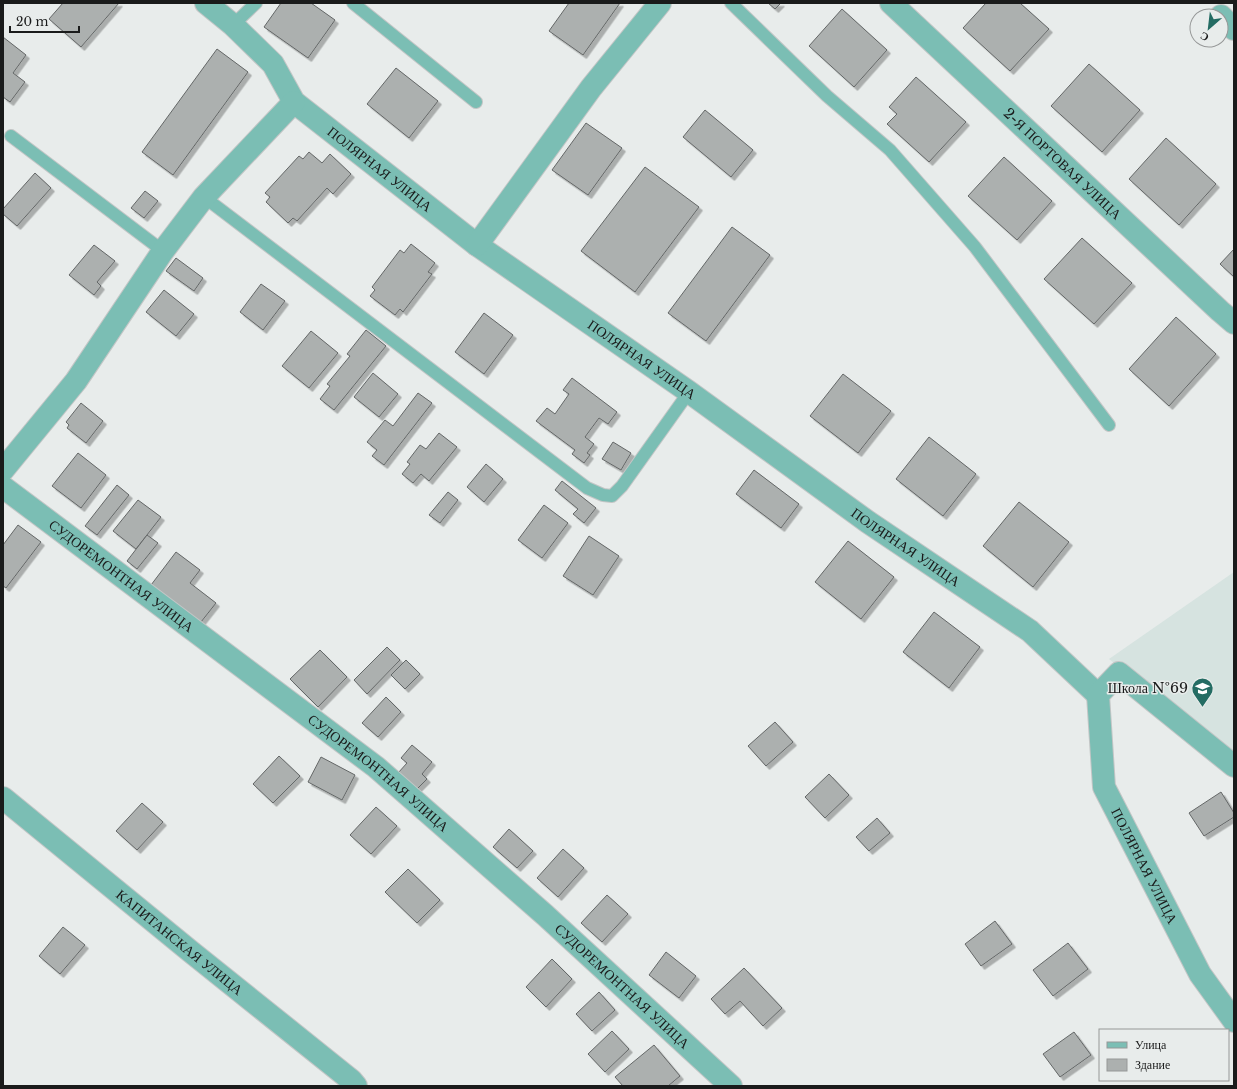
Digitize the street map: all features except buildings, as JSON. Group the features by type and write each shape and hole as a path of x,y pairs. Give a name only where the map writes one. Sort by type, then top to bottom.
{"street":[{"name":"ПОЛЯРНАЯ УЛИЦА","path":"206,3 233,25 273,64 294,102 477,245 689,392 868,522 1030,631 1098,695 1104,787 1200,974 1234,1021"},
{"path":"477,245 591,88 660,3"},
{"name":"2-Я ПОРТОВАЯ УЛИЦА","path":"891,3 1220,312 1234,323"},
{"path":"3,470 76,381 163,251 204,197 294,102"},
{"name":"СУДОРЕМОНТНАЯ УЛИЦА","path":"3,487 376,767 545,915 732,1086"},
{"path":"1098,695 1119,673 1234,766"},
{"name":"КАПИТАНСКАЯ УЛИЦА","path":"3,798 351,1080 356,1086"}],"lane":[{"path":"233,25 256,3"},
{"path":"353,3 476,102"},
{"path":"731,3 827,96 890,150 975,247 1109,425"},
{"path":"12,136 163,251"},
{"path":"204,197 587,488 603,495 612,496 622,486 689,392"}],"shaded area":[{"name":"Школа №69","path":"1234,572 1234,757 1109,659"}],"place":[{"name":"Школа №69","path":"1203,708"}]}
